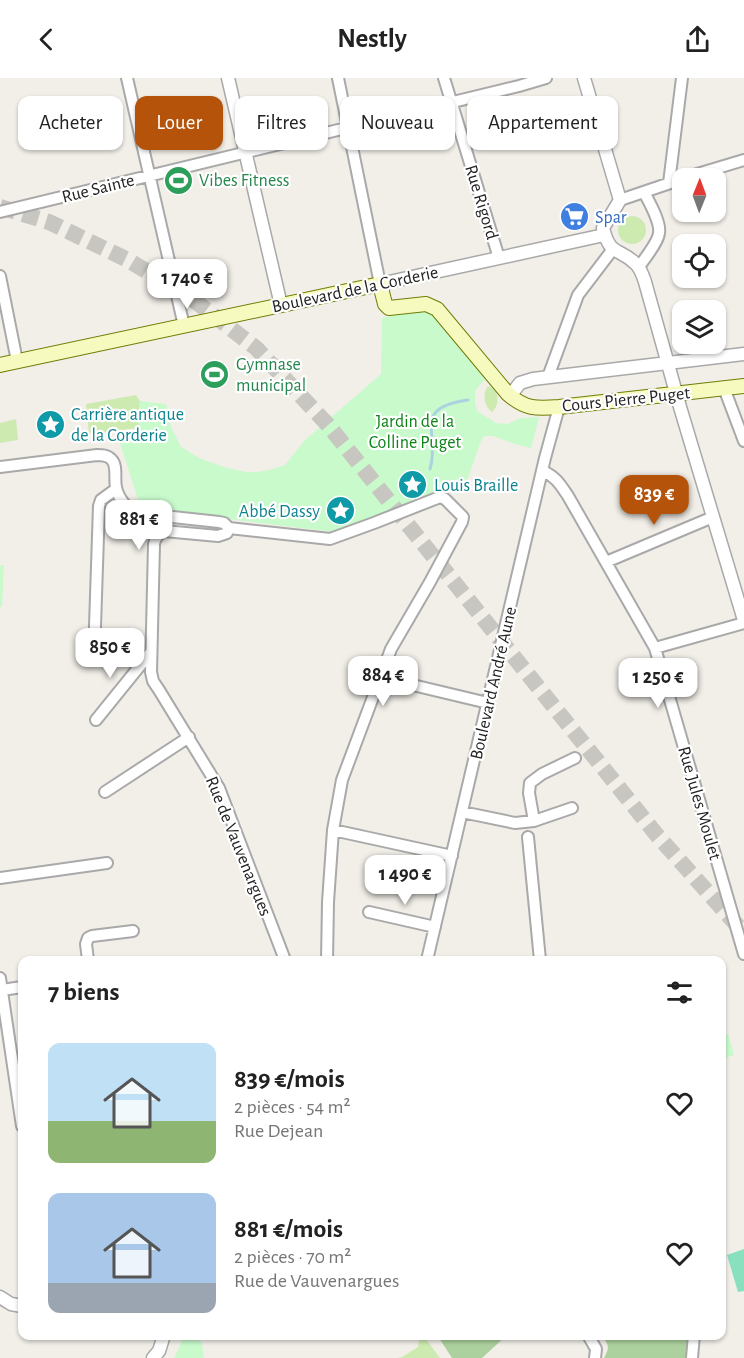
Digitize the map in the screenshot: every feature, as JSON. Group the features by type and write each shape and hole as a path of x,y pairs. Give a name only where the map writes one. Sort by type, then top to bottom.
{"main road":[{"name":"Boulevard de la Corderie","path":"0,364 381,284"},
{"name":"Cours Pierre Puget","path":"381,284 383,299 387,307 426,304 437,309 510,396 531,408 559,407 744,386"}],"street":[{"path":"127,78 184,326"},
{"path":"228,78 281,305"},
{"path":"338,78 342,96"},
{"name":"Rue Rigord","path":"444,78 449,96"},
{"name":"Rue Sainte","path":"455,101 546,78"},
{"path":"585,78 620,200"},
{"path":"669,183 682,78"},
{"name":"Rue Rigord","path":"455,115 499,258"},
{"name":"Rue Sainte","path":"0,212 340,129"},
{"path":"353,150 381,284"},
{"path":"718,168 744,160"},
{"path":"655,648 744,622 645,282 639,267 608,245 604,235 603,228 620,200 672,182"},
{"path":"639,267 659,232 659,225 644,192"},
{"name":"Boulevard de la Corderie","path":"381,284 604,235"},
{"path":"548,377 578,295 613,249"},
{"path":"0,276 17,361"},
{"name":"Cours Pierre Puget","path":"510,396 520,382 526,380 744,354"},
{"path":"724,388 744,441"},
{"name":"Boulevard André Aune","path":"428,956 559,407"},
{"path":"0,467 103,455 112,460 114,464 116,489 129,510 136,513 219,522 229,528 330,539 440,497 463,517 391,649 342,780 333,830 327,956"},
{"name":"Rue Jules Moulet","path":"543,471 553,475 560,483 655,648 744,954"},
{"path":"94,656 99,506 104,496 116,489"},
{"path":"606,562 713,517"},
{"name":"Rue de Vauvenargues","path":"229,528 227,533 218,536 164,531 155,538 151,672 153,681 219,788 283,956"},
{"path":"96,720 151,652"},
{"path":"379,677 488,703"},
{"path":"105,792 189,737"},
{"path":"534,821 529,793 530,783 542,774 575,758"},
{"path":"462,812 515,823 534,821 572,808"},
{"path":"333,830 452,856"},
{"path":"528,837 540,956"},
{"path":"0,878 107,863"},
{"path":"369,912 435,927"},
{"path":"88,956 86,944 88,938 133,931"},
{"path":"0,978 18,1099"},
{"path":"2,990 18,988"},
{"path":"0,1297 18,1305"},
{"path":"153,1358 159,1351 162,1340"},
{"path":"591,1340 596,1349 595,1358"},
{"path":"692,1358 694,1340"}],"green space":[{"path":"632,216 642,220 646,230 642,240 632,244 622,240 618,230 622,220"},
{"name":"Jardin de la Colline Puget","path":"418,309 433,314 486,378 475,391 477,411 496,423 508,424 521,418 539,417 531,448 493,436 484,436 464,489 459,484 333,532 154,510 143,508 139,503 119,440 137,437 140,401 166,404 171,427 181,447 199,458 246,472 269,470 285,465 305,440 381,374 382,318"},
{"path":"488,386 497,394 496,406 492,412 485,400"},
{"path":"136,395 140,401 138,428 89,434 86,404"},
{"path":"16,419 18,440 0,443 0,423"},
{"path":"0,565 4,565 2,607 0,607"},
{"path":"726,1034 728,1034 734,1055 726,1058"},
{"path":"744,1249 744,1291 738,1292 727,1255"},
{"path":"181,1340 199,1340 202,1344 204,1358 174,1358"},
{"path":"419,1340 427,1340 440,1358 397,1358 418,1347"},
{"path":"440,1340 502,1340 482,1358 452,1358"},
{"path":"689,1340 687,1358 604,1358 608,1346 606,1341"}],"waterway":[{"path":"430,469 433,416 439,409 468,400"}],"tunnel":[{"path":"0,207 49,222 128,260 191,298 256,348 328,425 656,834 744,933"}],"place":[{"name":"Vibes Fitness","path":"178,180"},
{"name":"Spar","path":"574,217"},
{"name":"Gymnase municipal","path":"215,374"},
{"name":"Carrière antique de la Corderie","path":"50,424"},
{"name":"Louis Braille","path":"413,485"},
{"name":"Abbé Dassy","path":"341,511"}]}
